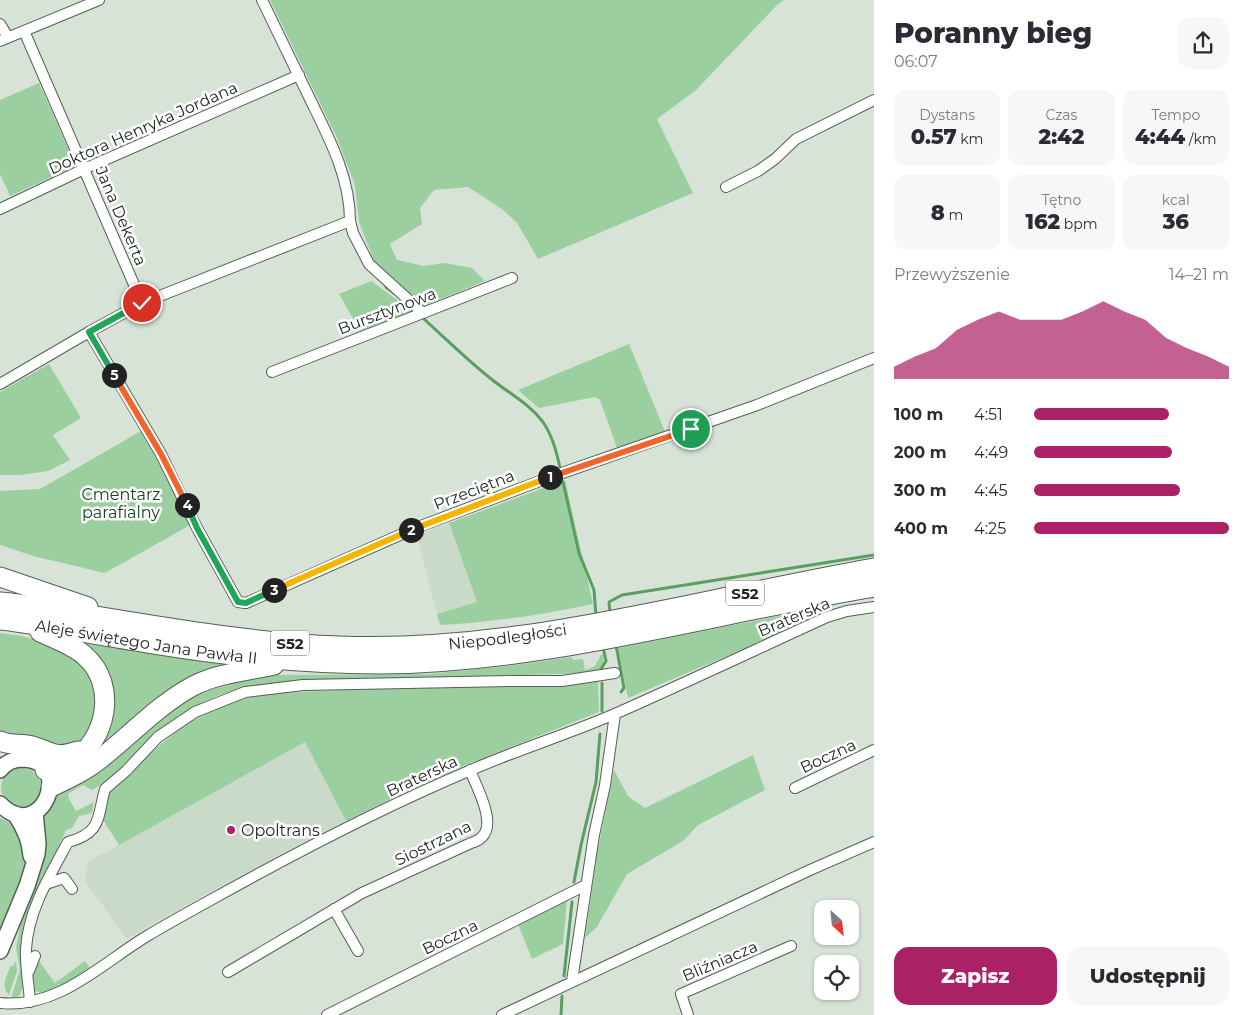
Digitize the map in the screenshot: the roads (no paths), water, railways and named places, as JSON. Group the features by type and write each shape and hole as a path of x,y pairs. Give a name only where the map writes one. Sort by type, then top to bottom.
{"highway":[{"name":"Niepodległości","path":"292,661 381,664 442,662 504,656 593,633 874,568"},
{"path":"0,577 137,623"},
{"name":"Niepodległości","path":"618,628 874,587"},
{"name":"Aleje świętego Jana Pawła II","path":"0,602 137,623"},
{"path":"8,621 68,645 86,656 97,671 104,688 106,704 98,735 73,761 48,778"},
{"name":"Aleje świętego Jana Pawła II","path":"8,621 181,648 292,661"},
{"name":"Niepodległości","path":"137,623 238,638 340,646 443,644 536,634 593,633"},
{"path":"48,778 74,776 100,759 166,703 195,685 222,675 292,661"},
{"path":"0,742 12,745 31,745 52,755 70,754 87,748"}],"street":[{"path":"0,24 4,39 99,0"},
{"path":"262,0 335,152 344,179 353,233 369,264 423,313"},
{"name":"Jana Dekerta","path":"24,31 142,303"},
{"name":"Doktora Henryka Jordana","path":"0,209 84,169 299,76"},
{"path":"726,187 775,160 796,139 874,100"},
{"path":"0,384 142,303 350,221"},
{"name":"Bursztynowa","path":"272,372 512,278"},
{"name":"Przeciętna","path":"89,332 161,454 197,528 238,602 246,603 418,527 548,478 757,406 874,358"},
{"name":"Braterska","path":"0,1003 30,1002 51,996 73,986 147,936 288,857 470,770 615,714 827,617 846,611 874,607"},
{"path":"30,1002 26,951 28,935 46,884 68,842 81,838 94,830 100,818 105,788 126,771 158,738 195,712 244,692 303,685 510,681 562,682 615,673"},
{"path":"572,981 615,714"},
{"path":"0,748 13,760"},
{"name":"Boczna","path":"795,788 874,750"},
{"path":"0,770 13,760 27,759 40,765 48,778 49,796 44,805 36,812 24,815 6,810 0,804"},
{"name":"Siostrzana","path":"228,972 362,893 482,837 488,828 488,817 470,770"},
{"path":"0,951 28,886 33,867 38,844 36,812"},
{"path":"15,814 27,837 31,849 33,867"},
{"path":"502,1015 572,981 661,942 810,870 874,842"},
{"path":"46,884 64,878 72,890"},
{"name":"Boczna","path":"327,1015 586,885"},
{"path":"334,910 358,951"},
{"name":"Bliźniacza","path":"688,1015 681,994 791,946"},
{"path":"28,972 35,956"}],"waterway":[{"path":"386,287 394,293"},
{"path":"424,319 481,371 537,415 552,438 560,468"},
{"path":"563,482 579,553 594,590 596,616"},
{"path":"610,614 609,602 622,595 874,555"},
{"path":"616,645 624,688 621,692"},
{"path":"601,669 606,661 603,647"},
{"path":"602,683 602,711"},
{"path":"574,882 596,782 600,734"},
{"path":"564,976 572,902"},
{"path":"561,1015 562,996"}],"place":[{"name":"Opoltrans","path":"231,830"}],"park label":[{"name":"Cmentarz parafialny","path":"121,503"}]}
